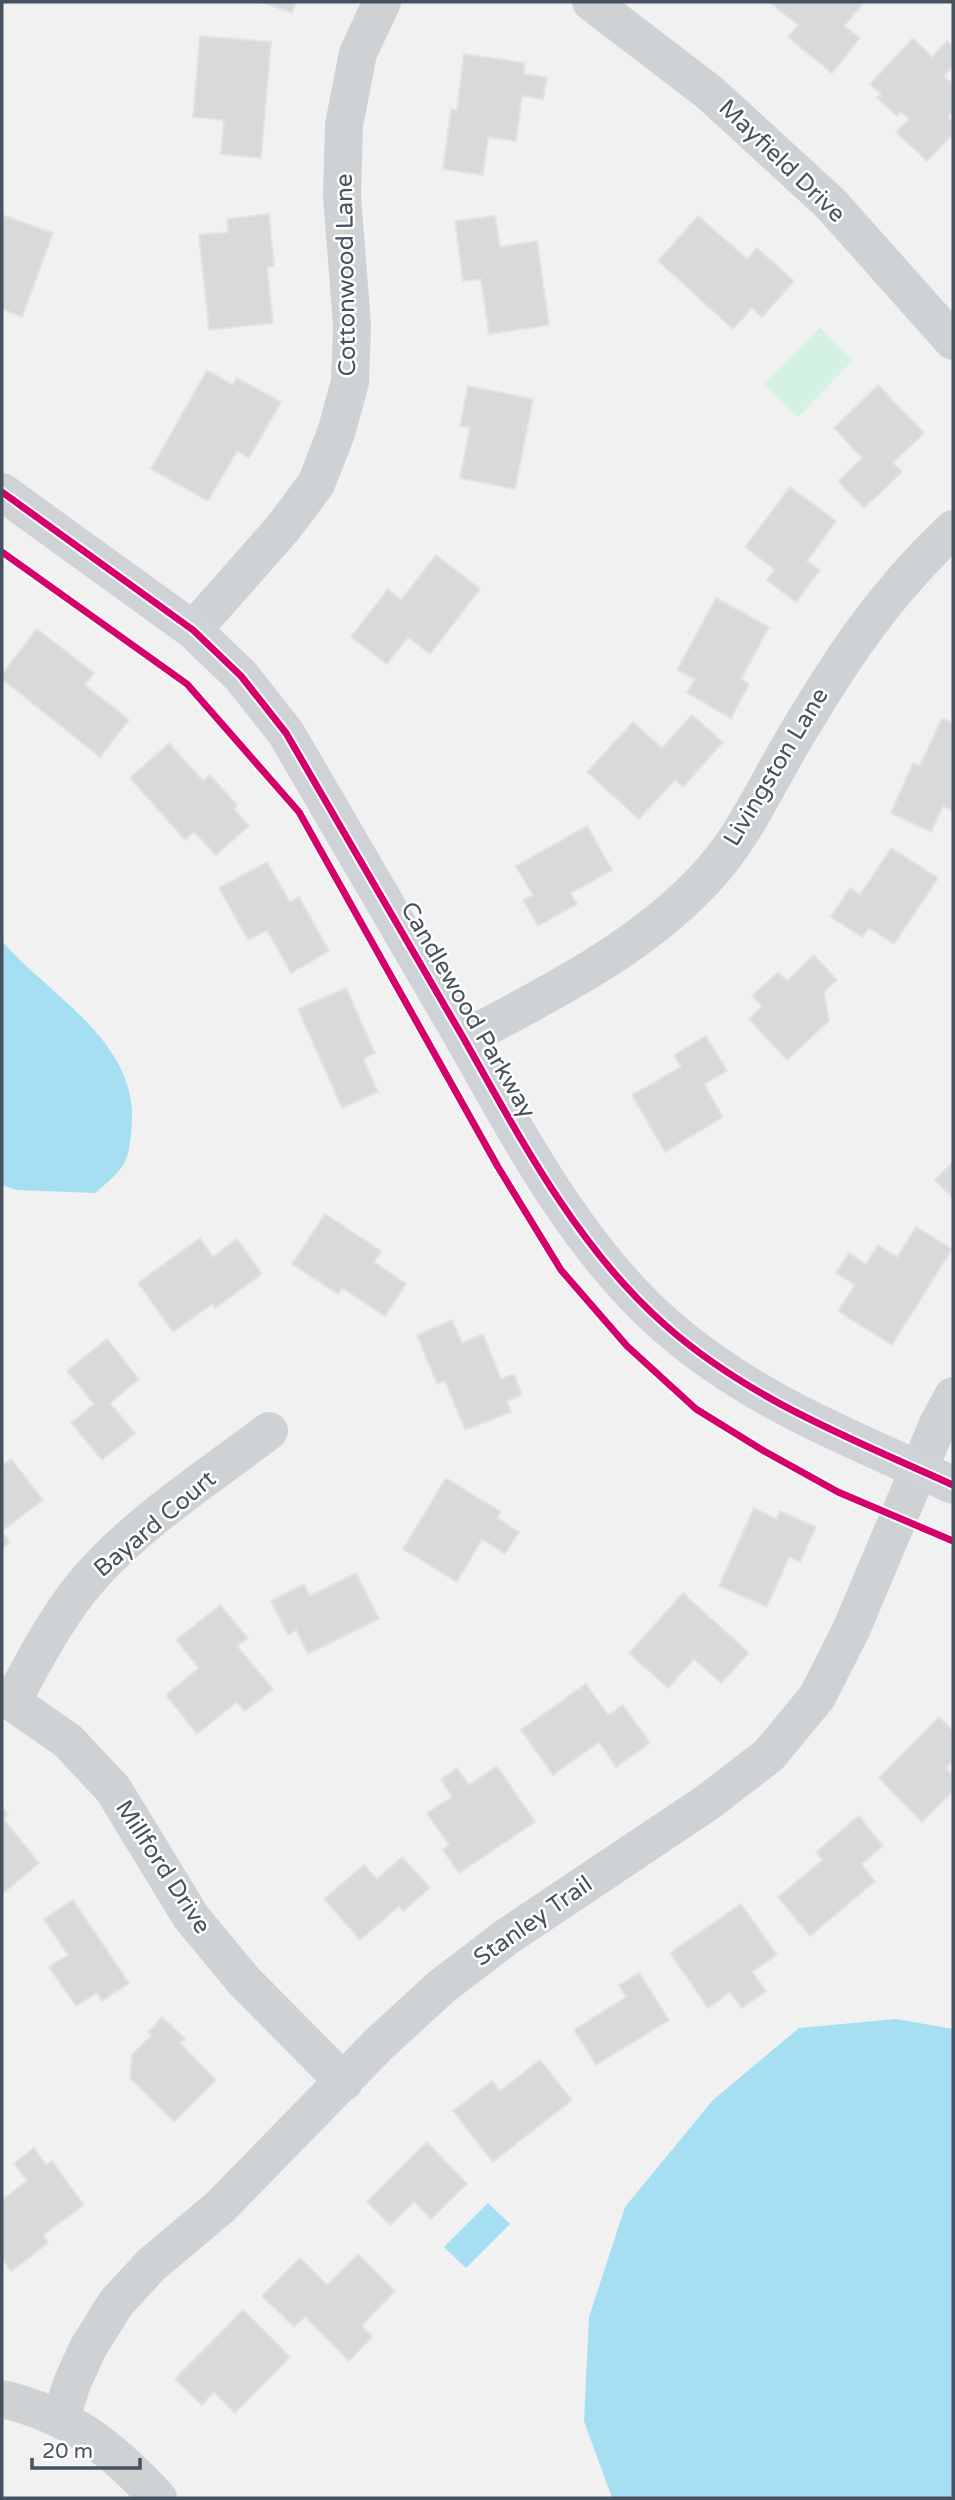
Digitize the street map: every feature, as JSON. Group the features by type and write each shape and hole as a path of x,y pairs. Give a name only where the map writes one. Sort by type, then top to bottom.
{"street":[{"name":"Cottonwood Lane","path":"193,630 283,528 316,484 336,433 351,370 352,325 342,195 344,125 358,53 382,2"},
{"name":"Mayfield Drive","path":"591,2 710,93 830,204 953,341"},
{"name":"Candlewood Parkway","path":"2,492 193,630 241,676 286,733 533,1162 592,1246 663,1323 744,1384 834,1434 953,1485"},
{"name":"Livingston Lane","path":"464,1039 578,978 645,934 704,881 751,820 842,657 908,571 953,529"},
{"name":"Stanley Trail","path":"61,2418 72,2383 88,2348 116,2303 151,2265 220,2207 379,2044 451,1979 505,1938 708,1802 769,1755 817,1698 851,1630 953,1396"},
{"name":"Bayard Court","path":"7,1698 79,1590 125,1543 269,1431"},
{"name":"Millford Drive","path":"7,1698 68,1741 113,1789 191,1917 244,1980 344,2082"},
{"path":"2,2399 37,2407 89,2433 158,2498"}],"green space":[{"path":"820,327 853,360 798,417 764,385"}],"water":[{"path":"2,941 86,1021 105,1043 120,1067 129,1093 132,1122 129,1147 120,1170 95,1193 17,1190 2,1185"},
{"path":"896,2019 953,2029 953,2498 612,2498 584,2421 589,2317 625,2207 713,2100 799,2028"},
{"path":"488,2203 510,2224 466,2268 444,2247"}],"building":[{"path":"262,2 296,2 292,13"},
{"path":"769,2 858,2 862,5 844,26 860,38 832,73 788,37 798,25"},
{"path":"200,36 271,42 261,158 221,154 224,120 193,117"},
{"path":"913,38 932,57 947,41 953,47 953,66 944,76 953,85 953,111 948,117 953,122 953,134 927,161 896,132 909,119 901,112 897,116 877,98 881,94 870,84"},
{"path":"464,54 525,63 524,74 547,77 543,99 522,96 516,141 488,137 483,175 443,169 451,109 457,110"},
{"path":"269,214 274,266 267,267 273,323 209,330 199,235 228,232 227,219"},
{"path":"2,215 53,233 22,317 2,309"},
{"path":"495,216 500,247 537,241 549,325 489,334 481,279 463,281 455,221"},
{"path":"698,216 747,259 757,248 794,281 762,317 752,308 733,329 658,261"},
{"path":"207,370 233,385 237,378 281,402 249,458 237,451 208,501 151,469"},
{"path":"878,385 924,433 893,463 902,472 864,508 838,481 862,458 834,428"},
{"path":"468,386 533,399 515,489 460,478 470,427 460,426"},
{"path":"790,487 836,521 807,561 820,570 796,602 767,580 775,570 745,547"},
{"path":"436,555 480,589 430,654 408,637 387,664 351,637 388,589 401,600"},
{"path":"716,598 769,627 741,679 749,684 731,718 687,693 695,679 677,670"},
{"path":"37,629 94,673 85,685 129,720 100,757 2,679 2,674"},
{"path":"692,715 723,742 683,787 675,780 639,819 587,772 633,722 662,748"},
{"path":"942,718 953,723 953,811 943,806 931,832 891,813 913,763 920,766"},
{"path":"169,743 203,781 210,775 237,805 234,809 249,826 216,855 194,832 185,840 130,778"},
{"path":"587,826 612,870 571,893 577,904 538,926 523,900 533,895 516,866"},
{"path":"891,848 938,878 894,944 869,928 862,937 831,917 850,888 860,895"},
{"path":"267,862 290,902 299,897 329,951 291,973 267,930 248,940 219,888"},
{"path":"814,955 837,980 824,992 829,1021 787,1060 749,1019 762,1006 752,996 778,972 787,981"},
{"path":"346,988 375,1053 363,1059 378,1092 342,1108 298,1009"},
{"path":"706,1036 727,1071 704,1084 723,1117 665,1152 632,1095 681,1067 674,1055"},
{"path":"953,1162 953,1198 935,1180"},
{"path":"325,1214 381,1251 374,1262 406,1284 385,1316 342,1288 338,1294 292,1264"},
{"path":"916,1227 952,1249 892,1345 838,1311 855,1285 836,1273 849,1253 866,1264 878,1245 897,1257"},
{"path":"200,1238 213,1257 237,1239 262,1274 215,1308 212,1304 173,1332 138,1283"},
{"path":"452,1320 462,1343 483,1334 501,1379 514,1374 522,1395 507,1401 511,1412 465,1430 445,1381 437,1384 417,1335"},
{"path":"107,1339 139,1379 110,1403 135,1433 102,1460 71,1423 94,1404 67,1371"},
{"path":"11,1459 43,1500 2,1531 2,1466"},
{"path":"446,1478 501,1512 497,1518 519,1532 505,1554 482,1539 457,1582 403,1549"},
{"path":"754,1508 776,1519 780,1511 816,1527 800,1562 789,1557 767,1607 719,1586"},
{"path":"2,1531 10,1542 2,1549"},
{"path":"356,1573 379,1619 308,1654 296,1630 288,1635 271,1601 304,1584 310,1596"},
{"path":"683,1593 749,1653 721,1683 694,1659 668,1688 629,1653"},
{"path":"220,1605 248,1638 237,1646 273,1689 245,1711 237,1702 197,1734 166,1695 199,1668 176,1640"},
{"path":"586,1684 608,1715 623,1705 650,1743 616,1767 599,1742 553,1775 521,1730"},
{"path":"939,1717 953,1731 953,1761 946,1768 953,1775 953,1791 922,1822 879,1778"},
{"path":"497,1766 535,1822 459,1873 443,1850 449,1845 427,1813 452,1797 441,1779 457,1768 469,1785"},
{"path":"2,1807 8,1814 3,1818 39,1863 2,1894"},
{"path":"859,1816 883,1846 861,1864 875,1881 810,1936 778,1897 823,1860 816,1852"},
{"path":"402,1857 430,1888 403,1911 399,1906 360,1940 324,1899 364,1865 377,1879"},
{"path":"73,1900 129,1983 102,2001 97,1993 76,2006 49,1967 68,1955 44,1919"},
{"path":"741,1904 777,1955 752,1972 766,1991 742,2008 730,1992 708,2008 670,1953"},
{"path":"639,1973 669,2020 596,2065 574,2030 626,1997 619,1985"},
{"path":"162,2017 185,2039 180,2043 216,2080 174,2122 130,2078 132,2055 152,2035 148,2032"},
{"path":"540,2060 572,2100 493,2162 453,2111 492,2081 500,2091"},
{"path":"427,2142 467,2184 431,2219 414,2202 390,2225 367,2202"},
{"path":"34,2148 46,2165 52,2161 84,2205 43,2235 48,2243 11,2271 2,2259 2,2200 27,2181 14,2163"},
{"path":"358,2254 395,2291 362,2325 372,2337 349,2361 305,2317 294,2327 262,2296 300,2258 327,2285"},
{"path":"243,2310 290,2357 235,2413 214,2392 202,2405 175,2379"}],"cycle path":[{"path":"2,492 193,630 241,676 286,733 552,1190 604,1261 633,1294 696,1351 766,1396 839,1434 953,1485"},
{"path":"2,552 187,684 299,812 498,1167 561,1270 627,1346 696,1409 764,1451 838,1492 953,1541"}]}
